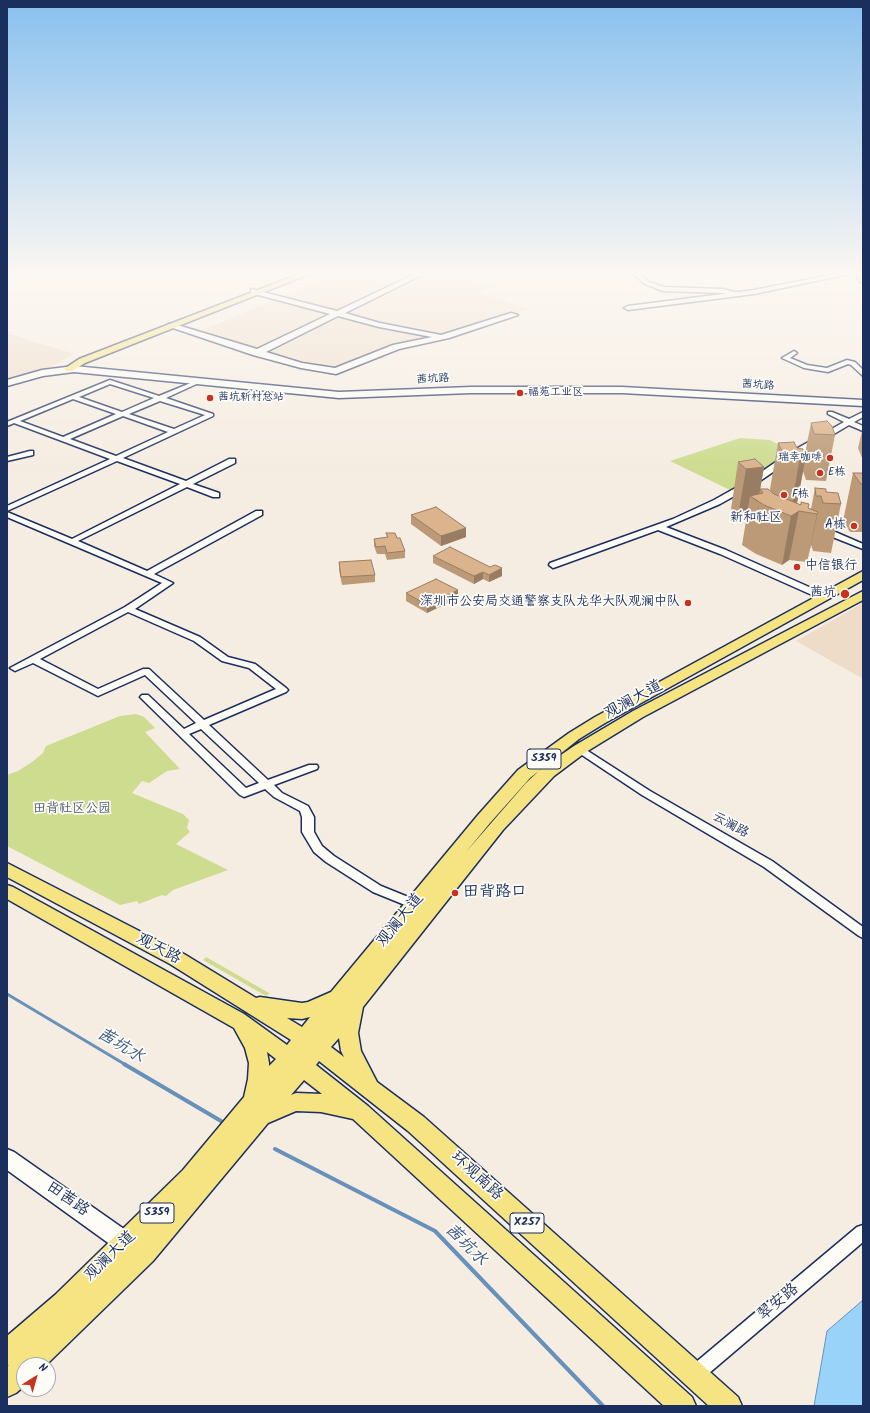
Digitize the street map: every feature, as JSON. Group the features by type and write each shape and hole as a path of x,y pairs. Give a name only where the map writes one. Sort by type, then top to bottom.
{"main road":[{"path":"68,369 81,358 132,339"},
{"path":"68,369 82,360 137,339"},
{"name":"观澜大道","path":"348,998 414,904 505,794 524,774 550,754 600,720 863,575"},
{"name":"观澜大道","path":"7,1353 64,1303 126,1243 254,1111 348,998 517,803 548,772 580,749 638,714 863,595"},
{"name":"观天路","path":"7,869 177,959 311,1043"},
{"name":"观天路","path":"7,891 237,1020 296,1061"},
{"path":"159,976 177,959"},
{"path":"238,996 266,1006 302,1011 348,998 348,1034 350,1051 372,1088"},
{"path":"237,1020 248,1034 255,1047 259,1063 259,1079 254,1111 272,1110 296,1102 321,1103 360,1112"},
{"name":"环观南路","path":"311,1043 372,1088 416,1124 729,1406"},
{"name":"X257","path":"296,1061 360,1112 683,1406"},
{"name":"观澜大道","path":"36,1357 145,1253 202,1188 254,1111"},
{"path":"7,1384 16,1376"}],"street":[{"path":"213,339 309,367 336,371 396,346 431,339"},
{"path":"256,352 283,339"},
{"path":"794,353 785,358 806,367 828,370 850,362 856,364 863,374"},
{"name":"茜坑路","path":"7,383 42,373 68,369 339,395 471,390 622,390 863,403"},
{"path":"64,439 200,381"},
{"path":"7,509 211,415 110,382 10,423"},
{"path":"73,397 175,432"},
{"path":"830,413 863,428"},
{"path":"552,565 658,527 738,494 792,454 863,414"},
{"path":"10,423 64,439 216,495"},
{"path":"7,459 30,452"},
{"path":"71,542 232,461"},
{"path":"147,574 259,513"},
{"path":"7,514 169,584 128,609 15,668"},
{"path":"813,526 863,547"},
{"path":"658,527 723,552 824,597"},
{"path":"128,609 197,639 225,659 252,666 283,690 182,733"},
{"path":"33,659 98,693 146,671 278,795 304,809 308,817 308,832 318,848 330,859 376,889 414,904"},
{"path":"145,697 244,793 313,767"},
{"name":"云澜路","path":"580,749 646,794 768,864 863,933"},
{"name":"田茜路","path":"7,1158 126,1243"},
{"name":"翠安路","path":"694,1374 863,1232"}],"shaded area":[{"path":"7,339 26,339 74,354 50,367 7,378"},
{"path":"222,339 424,339 393,345 335,369 313,367"},
{"path":"863,603 863,679 796,641"}],"green space":[{"path":"740,438 770,440 787,449 794,449 730,490 670,461"},
{"name":"田背社区公园","path":"136,714 144,717 155,728 145,732 180,769 167,771 149,783 142,781 132,793 183,814 189,820 187,828 190,832 176,844 228,870 173,890 166,896 162,895 139,904 137,901 120,905 7,846 7,775 18,771 32,762 43,753 46,746 120,716"},
{"path":"206,957 270,993 266,996 203,960"}],"water":[{"path":"863,1300 863,1406 814,1406 827,1331"}],"building":[{"path":"827,421 832,426 835,435 814,434 811,423"},
{"path":"794,442 797,448 803,449 806,456 800,457 784,455 778,443"},
{"path":"755,459 764,467 746,469 738,462"},
{"path":"853,473 863,473 863,484 861,484"},
{"path":"815,488 826,489 826,492 838,493 841,504 823,503 821,496 816,496"},
{"path":"760,489 768,489 774,494 801,505 801,502 809,504 808,508 818,512 817,514 799,511 791,516 764,505 750,496 763,493"},
{"path":"436,507 466,528 441,536 411,515"},
{"path":"386,533 395,533 397,538 400,538 405,551 387,553 385,546 376,547 374,539 388,537"},
{"path":"450,547 490,567 495,565 502,568 489,575 483,572 474,576 433,556"},
{"path":"371,560 375,575 341,577 339,562"},
{"path":"436,579 458,590 427,605 406,593"}],"waterway":[{"name":"茜坑水","path":"7,994 126,1065"},
{"name":"茜坑水","path":"124,1064 221,1121"},
{"name":"茜坑水","path":"275,1149 435,1231 603,1406"}],"place":[{"name":"福苑工业区","path":"520,393"},
{"name":"茜坑新村总站","path":"210,398"},
{"name":"瑞幸咖啡","path":"830,458"},
{"name":"E栋","path":"820,473"},
{"name":"F栋","path":"784,495"},
{"name":"A栋","path":"854,526"},
{"name":"中信银行","path":"797,567"},
{"name":"茜坑","path":"845,594"},
{"name":"深圳市公安局交通警察支队龙华大队观澜中队","path":"688,603"},
{"name":"田背路口","path":"455,893"}],"district":[{"name":"新和社区","path":"756,519"}]}
